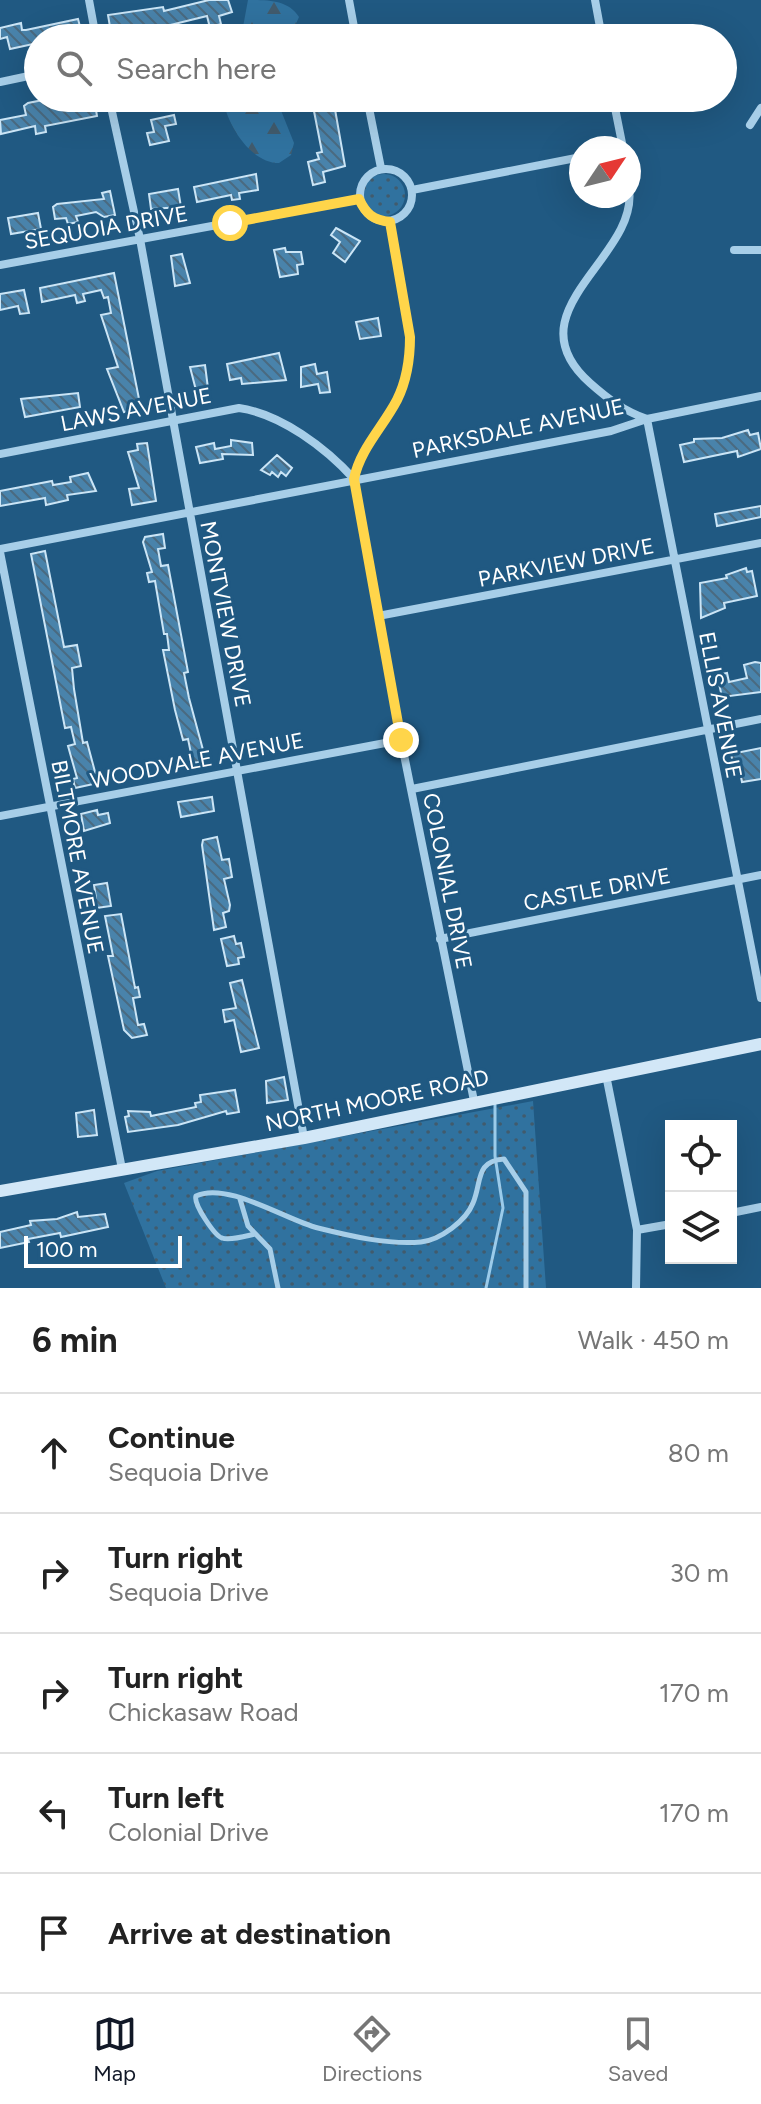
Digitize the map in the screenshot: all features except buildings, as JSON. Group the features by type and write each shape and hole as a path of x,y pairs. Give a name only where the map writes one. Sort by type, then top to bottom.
{"main road":[{"name":"NORTH MOORE ROAD","path":"0,1191 304,1138 761,1044"}],"street":[{"path":"89,0 93,24"},
{"path":"349,0 353,24"},
{"path":"595,0 599,24"},
{"path":"0,82 24,77"},
{"path":"750,125 761,108"},
{"name":"MONTVIEW DRIVE","path":"112,112 140,239 170,420 304,1138"},
{"path":"370,112 381,168"},
{"path":"616,112 621,136"},
{"path":"412,190 569,159"},
{"path":"381,168 395,170 406,177 412,190 411,205 402,217 390,222 378,221 365,211 359,199 360,187 366,176 381,168"},
{"name":"SEQUOIA DRIVE","path":"0,265 359,199"},
{"path":"629,208 623,229 585,277 567,313 565,342 574,368 626,412 647,419"},
{"path":"354,479 357,463 396,400 410,356 410,337 390,222"},
{"path":"734,250 761,250"},
{"name":"PARKSDALE AVENUE","path":"0,551 354,479 611,431 647,419 761,396"},
{"name":"LAWS AVENUE","path":"0,454 217,410 258,411 340,463 354,479"},
{"name":"ELLIS AVENUE","path":"647,419 761,998"},
{"name":"COLONIAL DRIVE","path":"354,479 401,740 474,1101"},
{"name":"PARKVIEW DRIVE","path":"378,616 761,543"},
{"name":"BILTMORE AVENUE","path":"0,551 122,1169"},
{"path":"412,789 761,719"},
{"name":"WOODVALE AVENUE","path":"0,816 401,740"},
{"name":"CASTLE DRIVE","path":"440,939 761,875"},
{"path":"606,1075 637,1230 636,1288"},
{"path":"737,1212 761,1207"},
{"path":"637,1230 665,1225"}],"lane":[{"path":"255,1234 223,1239 217,1236 193,1202 201,1193 219,1193 318,1228 370,1239 417,1242 430,1240 468,1214 482,1169 499,1159 511,1164 526,1192 526,1288"},
{"path":"240,1199 242,1213 255,1234 270,1249 278,1288"}],"green space":[{"path":"248,0 277,2 295,11 299,17 296,24 244,24"},
{"path":"226,112 282,112 294,143 291,155 279,163 258,156 241,140"},
{"path":"384,174 399,180 405,195 399,210 384,216 369,210 363,195 369,180"},
{"path":"533,1101 546,1288 166,1288 124,1183 157,1171"}],"waterway":[{"path":"486,1288 503,1208 495,1156 495,1105"}],"route":[{"path":"230,223 359,199 365,211 378,221 390,222 410,337 410,356 405,380 396,400 357,463 354,479 401,740"}]}
